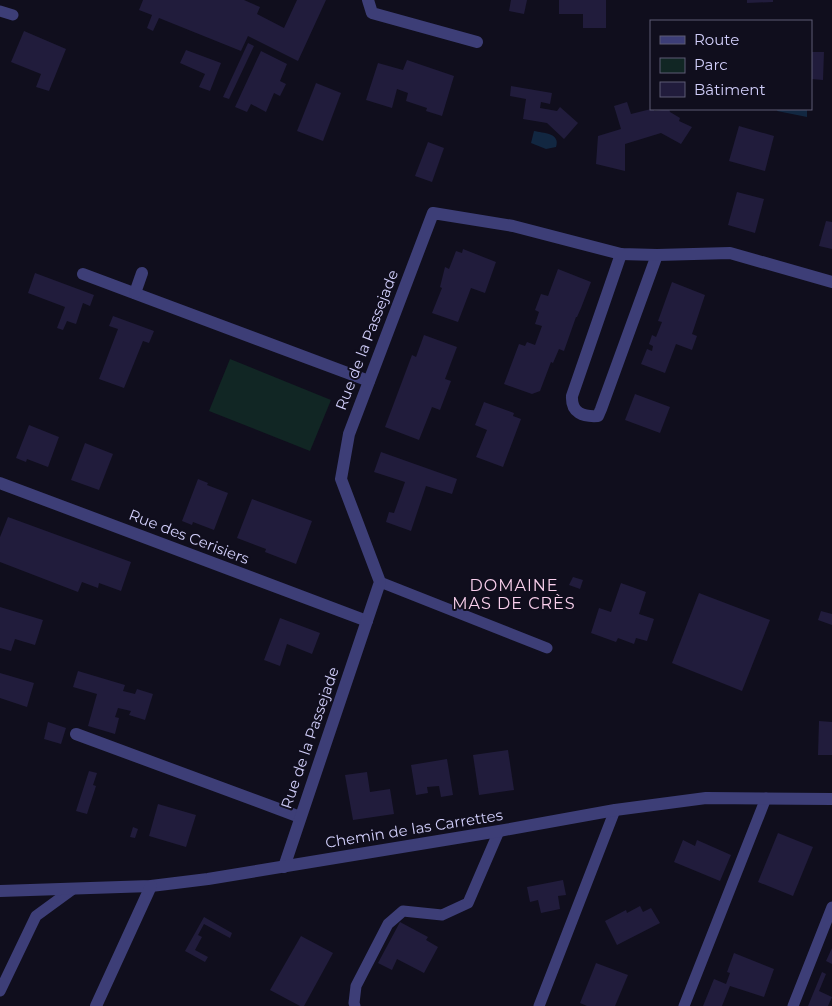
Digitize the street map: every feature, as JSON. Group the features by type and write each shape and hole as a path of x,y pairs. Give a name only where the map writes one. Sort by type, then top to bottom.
{"street":[{"path":"368,0 372,13 477,42"},
{"name":"Rue de la Passejade","path":"284,867 380,582 341,479 349,434 433,213 513,226 621,254 730,253 832,282"},
{"path":"621,254 572,396 571,404 575,410 589,416 598,416 601,409 657,255"},
{"path":"135,293 142,272"},
{"path":"83,274 369,381"},
{"name":"Rue des Cerisiers","path":"0,483 367,621"},
{"path":"76,734 300,817"},
{"name":"Chemin de las Carrettes","path":"0,891 151,886 208,880 615,810 706,798 832,799"},
{"path":"96,1006 151,886"}],"lane":[{"path":"0,11 12,16"},
{"path":"380,582 547,648"},
{"path":"684,1006 766,798"},
{"path":"539,1006 615,810"},
{"path":"355,1006 356,986 388,924 403,911 442,915 468,903 499,831"},
{"path":"0,991 36,916 73,889"},
{"path":"793,1006 832,907"}],"green space":[{"path":"230,359 331,400 310,451 209,411"}],"water":[{"path":"807,110 807,117 777,111"},
{"path":"534,131 554,136 557,142 556,147 546,149 531,143"}],"building":[{"path":"143,0 244,0 260,7 257,14 284,28 297,0 326,0 298,61 248,36 241,51 159,18 153,31 147,28 152,15 139,10"},
{"path":"511,0 527,0 524,14 509,11"},
{"path":"559,0 606,0 606,28 583,28 583,14 559,14"},
{"path":"747,0 773,0 773,2 747,3"},
{"path":"24,31 66,49 49,91 36,87 41,74 11,62"},
{"path":"248,43 254,46 229,99 223,97"},
{"path":"186,50 221,63 210,91 199,87 205,74 180,63"},
{"path":"261,51 287,64 280,81 286,84 280,96 274,93 266,112 251,104 247,112 235,107"},
{"path":"812,52 824,52 823,80 812,79"},
{"path":"407,60 454,76 442,116 426,111 427,108 406,101 408,93 397,89 392,108 366,100 378,63 403,70"},
{"path":"316,83 341,93 323,141 297,131"},
{"path":"511,86 552,93 550,104 541,102 540,108 557,111 560,107 578,123 564,139 547,123 523,119 526,99 510,96"},
{"path":"627,102 631,114 650,109 654,111 669,110 680,118 679,121 692,127 681,144 661,133 625,144 625,171 596,164 598,136 621,129 614,106"},
{"path":"739,126 774,136 765,171 729,161"},
{"path":"428,142 444,148 432,182 415,176"},
{"path":"737,192 764,199 755,233 728,225"},
{"path":"826,221 832,222 832,249 819,246"},
{"path":"463,249 496,262 485,293 471,288 458,322 432,313 442,288 440,287 445,267 449,269 456,251 462,253"},
{"path":"558,269 591,282 564,351 559,349 553,363 551,362 540,391 532,394 504,384 519,344 525,346 527,342 535,345 542,326 535,324 539,312 535,310 541,294 548,296"},
{"path":"35,273 94,295 90,306 83,303 76,324 67,321 63,330 57,328 65,307 28,293"},
{"path":"672,282 705,295 692,334 697,336 692,350 676,344 665,373 641,364 647,349 652,351 653,346 649,344 652,335 656,337 662,322 658,321"},
{"path":"113,316 154,331 149,343 143,341 124,388 99,379 118,329 109,326"},
{"path":"424,335 457,347 445,379 451,381 440,410 432,407 419,440 385,427 412,355 416,357"},
{"path":"635,394 670,407 660,433 625,420"},
{"path":"484,402 514,413 513,416 521,419 503,467 476,457 487,430 475,425"},
{"path":"29,425 59,437 48,467 27,459 26,462 16,458"},
{"path":"85,443 113,454 99,490 71,480"},
{"path":"381,452 457,479 452,494 426,486 411,531 386,522 389,512 394,513 405,482 374,472"},
{"path":"198,479 208,483 207,485 228,493 214,530 193,522 192,525 182,521"},
{"path":"252,499 312,521 296,564 265,552 266,549 237,538"},
{"path":"8,517 131,562 121,591 99,583 98,588 82,582 78,592 0,562 0,537"},
{"path":"573,577 583,580 580,589 569,585"},
{"path":"621,583 646,592 639,614 654,619 647,641 636,638 634,644 618,638 616,642 591,633 599,608 611,612"},
{"path":"699,593 770,620 742,691 672,663"},
{"path":"0,607 43,620 35,645 15,639 11,651 0,648"},
{"path":"821,611 832,614 832,625 818,620"},
{"path":"280,618 320,633 312,654 287,644 280,666 264,660"},
{"path":"78,671 125,685 123,691 135,694 137,689 153,694 145,720 129,715 131,711 118,708 115,717 119,718 115,734 88,726 97,694 73,687"},
{"path":"0,673 34,683 27,707 0,698"},
{"path":"819,721 832,722 832,755 818,755"},
{"path":"48,722 66,728 61,744 44,739"},
{"path":"508,750 514,790 479,795 473,755"},
{"path":"447,759 453,795 441,797 439,786 427,787 428,793 416,795 411,765"},
{"path":"89,771 97,773 93,785 96,786 87,814 76,811"},
{"path":"367,772 370,792 390,789 394,814 353,820 345,775"},
{"path":"158,804 196,815 186,847 149,836"},
{"path":"133,827 138,829 135,838 130,837"},
{"path":"778,833 813,847 793,896 758,882"},
{"path":"683,840 695,846 697,840 731,855 720,881 674,862"},
{"path":"563,880 566,895 558,896 560,909 541,913 538,900 530,902 527,887"},
{"path":"640,906 643,912 651,908 660,923 617,945 605,921 626,910 627,913"},
{"path":"204,917 232,933 230,938 204,924 198,935 202,937 195,950 208,957 205,962 185,951"},
{"path":"400,922 428,937 426,940 438,947 424,973 397,959 392,970 378,963"},
{"path":"301,936 333,953 304,1006 300,1006 270,990"},
{"path":"832,948 832,964 826,961"},
{"path":"734,953 774,969 764,997 730,986 722,1006 703,1006 714,979 726,984 730,973 727,972"},
{"path":"596,963 628,975 615,1006 587,1006 580,1003"},
{"path":"822,972 826,974 819,991 832,997 828,1006 808,1006"}],"district":[{"name":"DOMAINE MAS DE CRÈS","path":"514,594"}]}
